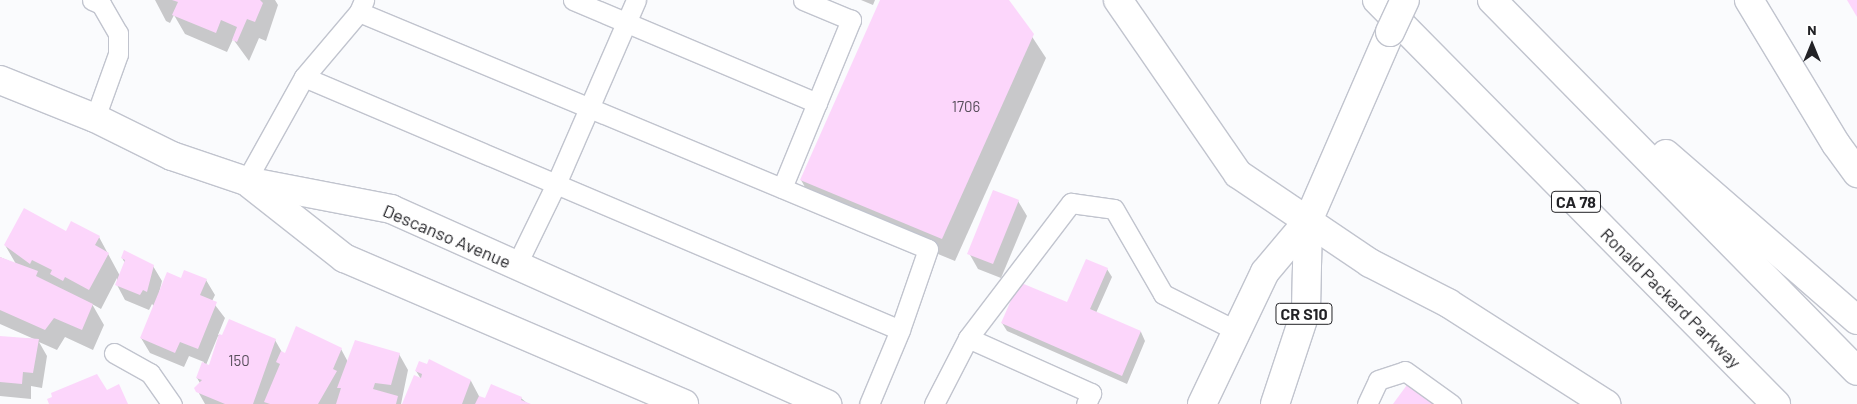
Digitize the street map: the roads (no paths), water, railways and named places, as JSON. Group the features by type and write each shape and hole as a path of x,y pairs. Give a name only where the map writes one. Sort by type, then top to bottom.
{"main road":[{"path":"1118,0 1238,174 1370,263 1448,303 1606,404"},
{"name":"Ronald Packard Parkway","path":"1376,0 1776,404"},
{"name":"CR S10","path":"1202,404 1235,330 1265,272 1308,220 1405,0"},
{"path":"1749,0 1836,144 1857,173"},
{"path":"1499,7 1857,320"},
{"path":"1499,7 1857,372"},
{"name":"Descanso Avenue","path":"0,80 95,118 172,156 246,181 391,209 828,404"},
{"path":"246,181 344,258 684,404"},
{"name":"CR S10","path":"1274,404 1306,310 1308,220"}],"lane":[{"path":"92,0 101,4 118,33 118,54 95,118"},
{"path":"574,0 817,102"},
{"path":"516,266 556,184 636,0"},
{"path":"782,188 851,20 803,0"},
{"path":"246,181 304,77 361,6 590,108 928,249 900,330 869,404"},
{"path":"304,77 900,330"},
{"path":"934,404 968,338 1071,203 1114,209 1163,294 1235,330"},
{"path":"968,338 1091,393 1086,404"},
{"path":"114,353 150,373 172,404"},
{"path":"1372,402 1378,380 1405,371 1451,404"}]}
